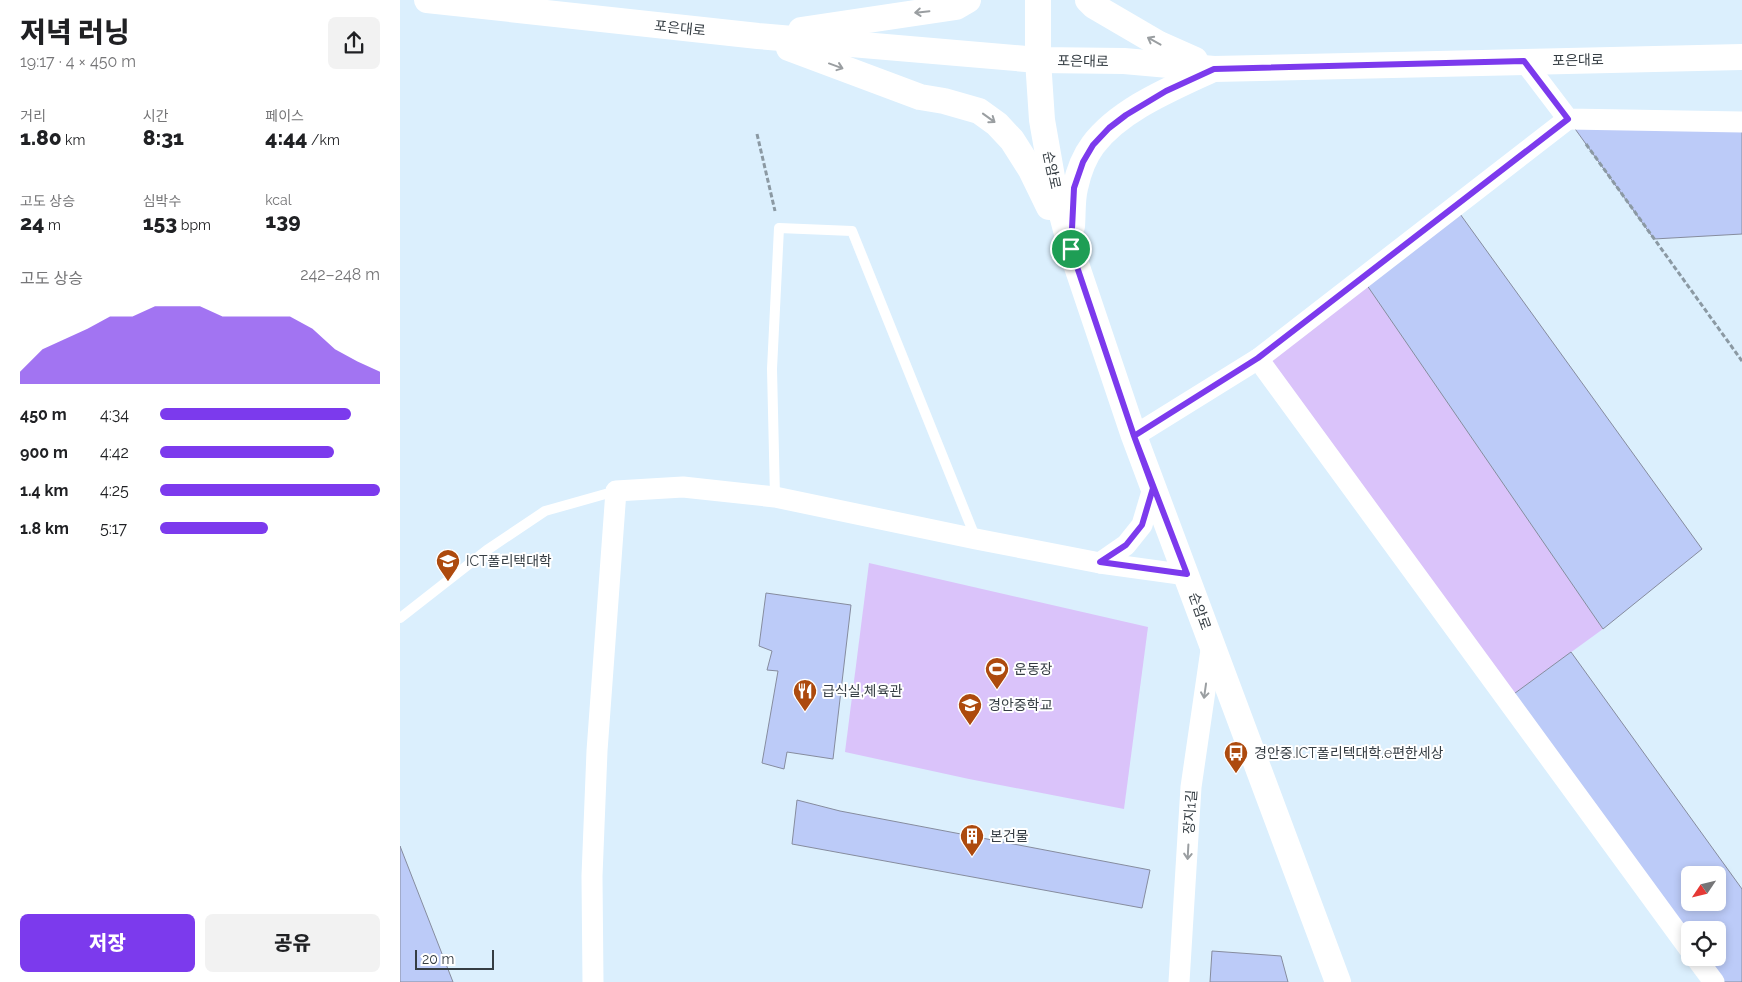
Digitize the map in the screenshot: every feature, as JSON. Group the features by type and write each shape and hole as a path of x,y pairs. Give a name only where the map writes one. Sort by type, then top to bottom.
{"street":[{"name":"포은대로","path":"427,0 758,36 1038,60 1124,61 1214,69 1742,57"},
{"path":"758,36 956,7 968,0"},
{"name":"순암로","path":"1038,0 1038,60 1044,130 1052,177 1071,249 1134,436 1338,982"},
{"path":"1088,0 1094,6 1159,44 1214,69"},
{"path":"758,36 920,97 944,101 979,111 997,124 1012,140 1031,170 1071,249"},
{"path":"1524,61 1568,119"},
{"path":"1071,249 1074,188 1083,162 1093,145 1109,128 1126,115 1166,91 1214,69"},
{"path":"1134,436 1258,358 1568,119 1742,122"},
{"path":"1258,358 1681,938"},
{"path":"592,982 592,876 597,750 616,491 683,488 775,496 976,539 1100,562 1187,574"},
{"path":"1100,562 1126,545 1142,525 1153,488"},
{"name":"장지1길","path":"1179,982 1191,788 1212,643"},
{"path":"1702,966 1714,982"}],"lane":[{"path":"775,496 772,368 779,228 852,230 976,539"},
{"path":"400,618 487,550 545,511 616,491"}],"path":[{"path":"1568,119 1742,361"},
{"path":"757,134 779,228"}],"shaded area":[{"path":"1362,278 1603,629 1507,699 1258,359"},
{"name":"운동장","path":"869,563 1148,627 1124,809 969,779 845,752"}],"building":[{"path":"1568,119 1742,121 1742,234 1654,239"},
{"path":"1455,207 1702,549 1603,629 1362,278"},
{"name":"급식실,체육관","path":"766,593 851,605 833,759 787,752 784,769 762,763 778,671 767,670 772,651 759,646"},
{"path":"1571,652 1725,866 1681,866 1681,911 1726,911 1726,867 1742,889 1742,982 1714,982 1702,966 1726,966 1726,921 1681,921 1681,938 1507,699"},
{"name":"본건물","path":"797,800 840,811 1150,870 1142,908 792,844"},
{"path":"400,846 453,982 400,982"},
{"path":"1212,951 1281,956 1288,982 1210,982"}],"place":[{"name":"ICT폴리택대학","path":"448,582"},
{"name":"운동장","path":"997,690"},
{"name":"급식실,체육관","path":"805,712"},
{"name":"경안중학교","path":"970,726"},
{"name":"경안중.ICT폴리텍대학.e편한세상","path":"1236,774"},
{"name":"본건물","path":"972,857"}],"route":[{"path":"1071,249 1074,188 1083,162 1093,145 1109,128 1126,115 1166,91 1214,69 1524,61 1568,119 1258,358 1134,436 1153,488 1142,525 1126,545 1100,562 1187,574 1134,436 1071,249"}]}
